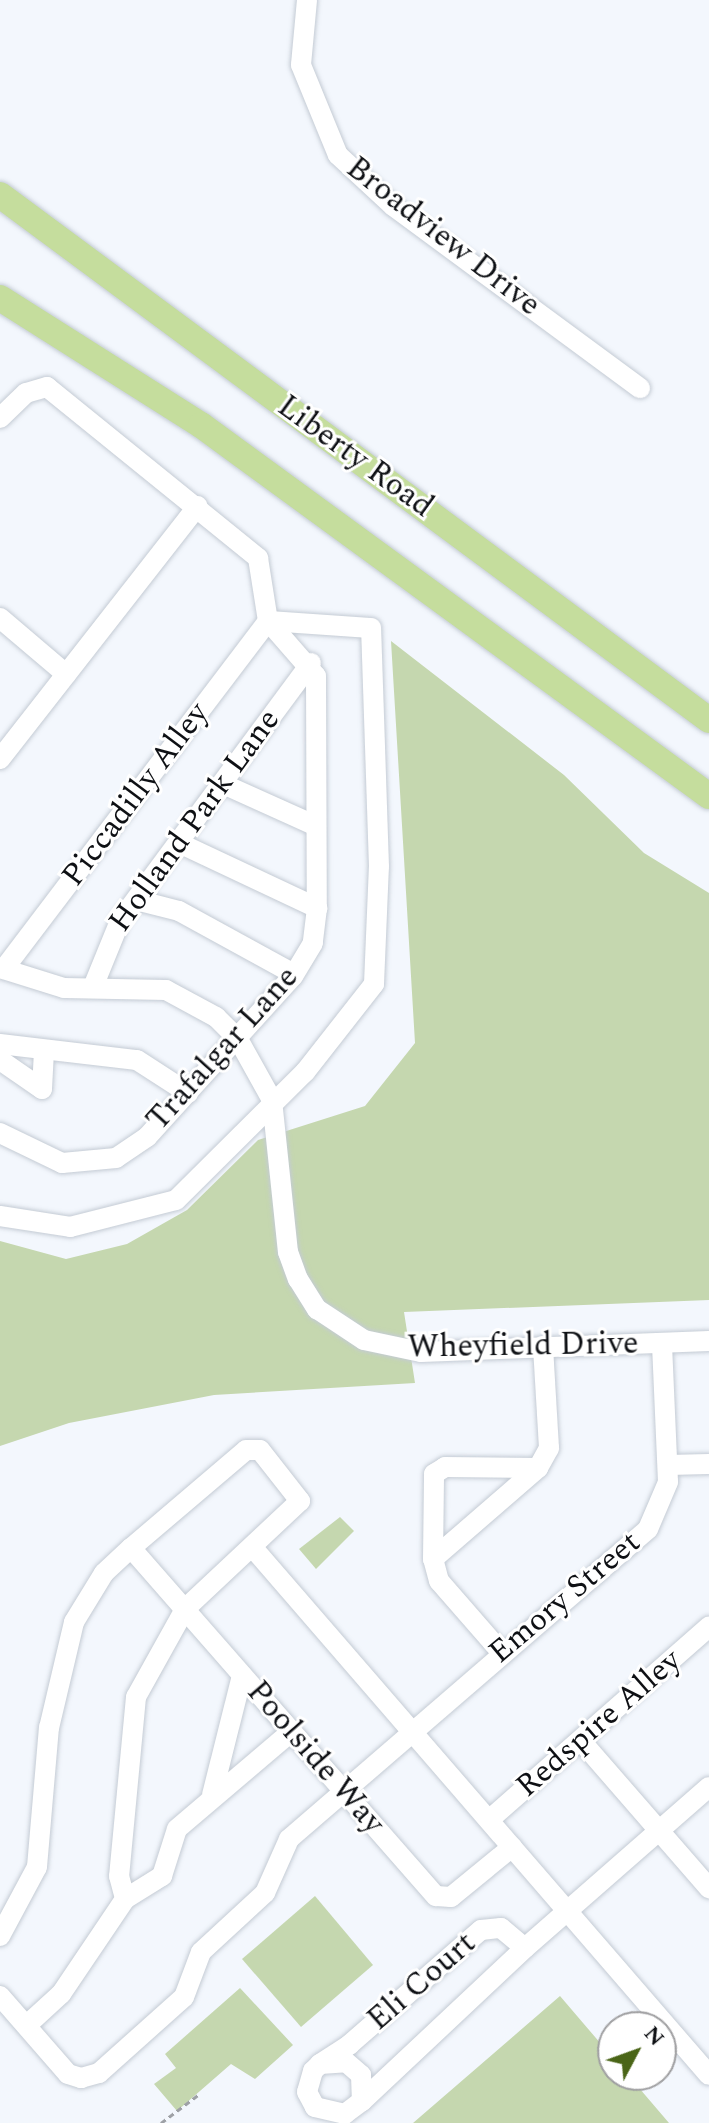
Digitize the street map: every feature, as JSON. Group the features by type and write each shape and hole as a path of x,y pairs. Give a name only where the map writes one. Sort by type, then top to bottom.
{"main road":[{"name":"Liberty Road","path":"0,195 709,720"},
{"name":"Liberty Road","path":"0,298 214,434 709,796"}],"street":[{"name":"Broadview Drive","path":"307,0 301,65 338,155 393,206 640,388"},
{"path":"0,418 26,393 47,387 198,506 258,558 268,621 311,663"},
{"path":"0,759 198,506"},
{"path":"0,618 66,674"},
{"path":"0,1216 70,1227 160,1207 191,1188 272,1100 305,1072 374,984 379,867 371,628 268,621"},
{"name":"Piccadilly Alley","path":"2,969 268,621"},
{"name":"Holland Park Lane","path":"93,987 105,944 311,663"},
{"name":"Trafalgar Lane","path":"0,1133 39,1157 90,1163 116,1158 147,1137 294,974 313,943 317,908 311,663"},
{"path":"223,784 316,826"},
{"path":"179,843 317,908"},
{"path":"136,900 179,911 294,974"},
{"name":"Wheyfield Drive","path":"2,969 64,988 166,990 216,1017 238,1039 272,1100 288,1252 317,1309 388,1348 709,1341"},
{"path":"0,1044 137,1060 188,1093"},
{"path":"0,1060 42,1089 44,1050"},
{"name":"Emory Street","path":"27,2025 68,2074 99,2073 184,1997 201,1952 265,1893 289,1839 501,1652 648,1529 659,1513 668,1465 662,1343"},
{"path":"433,1559 538,1468 549,1448 543,1346"},
{"path":"0,1936 37,1867 49,1728 74,1622 104,1573 131,1548 246,1450 260,1450 300,1501 254,1549 185,1609 136,1697 119,1876 125,1899"},
{"path":"668,1465 709,1464"},
{"path":"501,1652 439,1581 433,1559 434,1474 445,1467 538,1468"},
{"name":"Poolside Way","path":"131,1548 436,1896 451,1897 512,1847"},
{"path":"254,1549 709,2075"},
{"name":"Redspire Alley","path":"489,1820 582,1742 709,1627"},
{"path":"212,1795 242,1676"},
{"path":"0,1996 27,2025 61,1994 125,1899 162,1876 177,1829 212,1795 292,1731"},
{"path":"582,1742 709,1888"},
{"name":"Eli Court","path":"525,1948 501,1928 481,1930 320,2064 309,2079 315,2107 345,2114 362,2101 566,1910 709,1787"},
{"name":"Eli Court","path":"320,2064 336,2060 355,2067 362,2101"}],"path":[{"path":"161,2123 198,2095"}],"green space":[{"path":"391,641 564,775 644,853 709,893 709,1300 404,1312 415,1383 214,1395 69,1423 0,1446 0,1241 66,1259 127,1244 187,1210 258,1140 365,1106 415,1043"},
{"path":"340,1517 354,1531 316,1569 299,1549"},
{"path":"315,1896 373,1965 301,2027 242,1959"},
{"path":"240,1988 293,2045 255,2079 231,2064 177,2111 154,2084 176,2068 165,2054"},
{"path":"560,1996 597,2039 597,2091 642,2091 669,2123 413,2123"}]}
